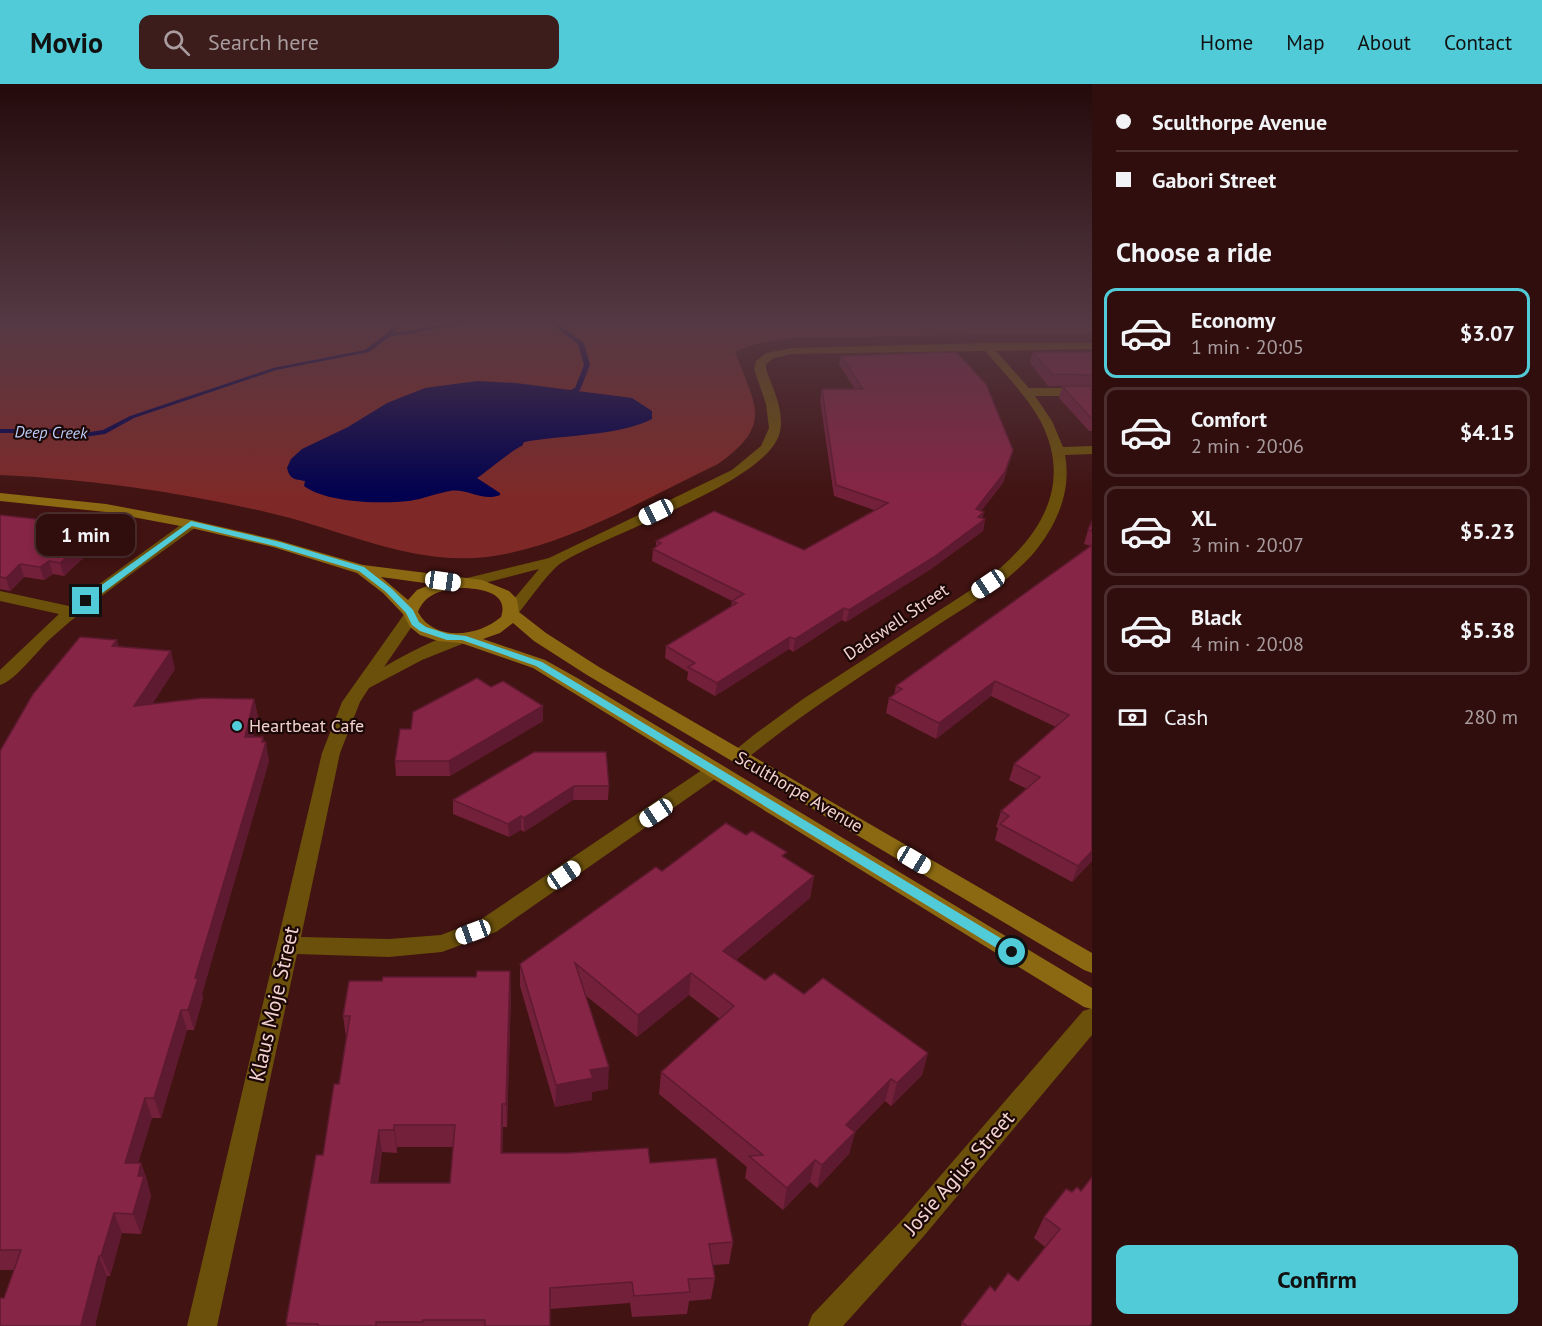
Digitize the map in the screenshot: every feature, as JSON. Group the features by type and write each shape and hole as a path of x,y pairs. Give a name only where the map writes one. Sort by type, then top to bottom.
{"street":[{"path":"362,569 389,590 410,614 417,598 425,592 554,561 737,473 760,456 777,431 775,416 763,379"},
{"name":"Dadswell Street","path":"738,756 776,725 988,584 1023,555 1037,540 1054,509 1061,479 1058,451 1048,425 1014,379"},
{"path":"1025,392 1092,392"},
{"path":"1058,451 1092,450"},
{"path":"0,497 106,508 191,524 277,544 362,569 462,583"},
{"path":"0,680 27,651 72,612 191,524"},
{"path":"462,638 489,632 507,621 554,561"},
{"name":"Sculthorpe Avenue","path":"462,583 494,589 504,595 510,603 511,613 540,637 566,654 1092,964"},
{"path":"0,596 72,612"},
{"name":"Sculthorpe Avenue","path":"410,614 415,623 434,634 462,638 539,664 1092,1000"},
{"name":"Klaus Moje Street","path":"202,1326 331,753 351,702 410,614"},
{"name":"Klaus Moje Street","path":"362,687 416,656 462,638"},
{"path":"287,945 389,948 442,943 488,926 715,770"},
{"name":"Josie Agius Street","path":"823,1326 913,1228 1092,1018"}],"shaded area":[{"path":"0,379 746,379 755,414 753,426 747,438 718,464 576,532 517,552 487,557 431,556 403,551 293,519 200,498 100,483 0,475"},
{"path":"477,381 516,383 632,398 652,411 652,419 624,429 524,442 522,446 477,478 500,493 494,497 456,491 409,501 355,501 314,492 304,486 305,481 293,478 288,472 287,468 291,459 302,449 348,427 387,403 425,388"}],"building":[{"path":"856,379 981,379 986,384 1013,450 1005,472 976,509 984,512 978,517 985,519 934,557 849,610 844,608 795,639 790,637 717,683 688,667 695,663 666,646 737,603 732,601 744,594 653,549 661,543 656,541 714,511 804,550 888,503 836,485 822,389 863,389"},
{"path":"1062,386 1092,386 1092,419"},
{"path":"0,515 54,521 51,523 97,530 60,563 49,561 40,567 20,564 6,578 0,577"},
{"path":"1092,545 1092,851 1078,866 1000,824 1009,816 1001,811 1040,777 1014,764 1069,715 995,681 939,723 889,698 902,689 896,686"},
{"path":"80,637 117,640 112,646 171,651 134,706 203,698 254,699 245,737 263,737 262,742 266,742 195,978 198,978 188,1010 181,1010 154,1098 145,1098 125,1163 141,1163 138,1176 144,1176 133,1214 114,1213 101,1256 99,1256 81,1325 95,1326 0,1326 0,1298 4,1298 21,1250 0,1250 0,751 33,694"},
{"path":"477,678 491,687 503,681 543,706 449,761 395,761 400,729 411,729 413,712"},
{"path":"534,752 606,752 609,786 574,786 524,818 521,816 508,824 453,800"},
{"path":"726,823 746,835 752,831 787,852 782,856 814,876 723,951 765,980 774,973 804,994 823,978 928,1053 897,1083 891,1079 846,1125 855,1132 822,1165 815,1160 787,1188 749,1156 763,1155 661,1072 734,1006 691,973 638,1015 575,963 609,1067 590,1070 593,1078 556,1085 520,964 656,867 662,871"},
{"path":"477,971 510,971 506,1104 502,1104 501,1153 569,1153 648,1148 650,1163 716,1158 733,1242 709,1244 715,1278 688,1279 690,1292 634,1296 632,1282 550,1288 550,1326 485,1326 485,1320 376,1322 376,1326 318,1326 318,1324 286,1323 316,1155 323,1155 334,1084 339,1084 350,1016 343,1016 349,981 382,981 383,977 476,977","holes":["394,1125 455,1125 450,1183 371,1183 379,1130 394,1130"]},
{"path":"1092,1177 1092,1322 1090,1326 967,1326 962,1322 990,1286 995,1291 1008,1273 1018,1281 1060,1229 1044,1217 1066,1189 1072,1192 1077,1187 1081,1191"}],"waterway":[{"name":"Deep Creek","path":"0,431 51,431 77,436 105,432 132,417 245,379"},
{"path":"562,396 578,389 582,379"}],"place":[{"name":"Heartbeat Cafe","path":"237,726"}],"route":[{"path":"86,601 191,524 277,544 362,569 389,590 410,612 415,623 423,629 447,637 463,638 539,664 1012,952"}]}
